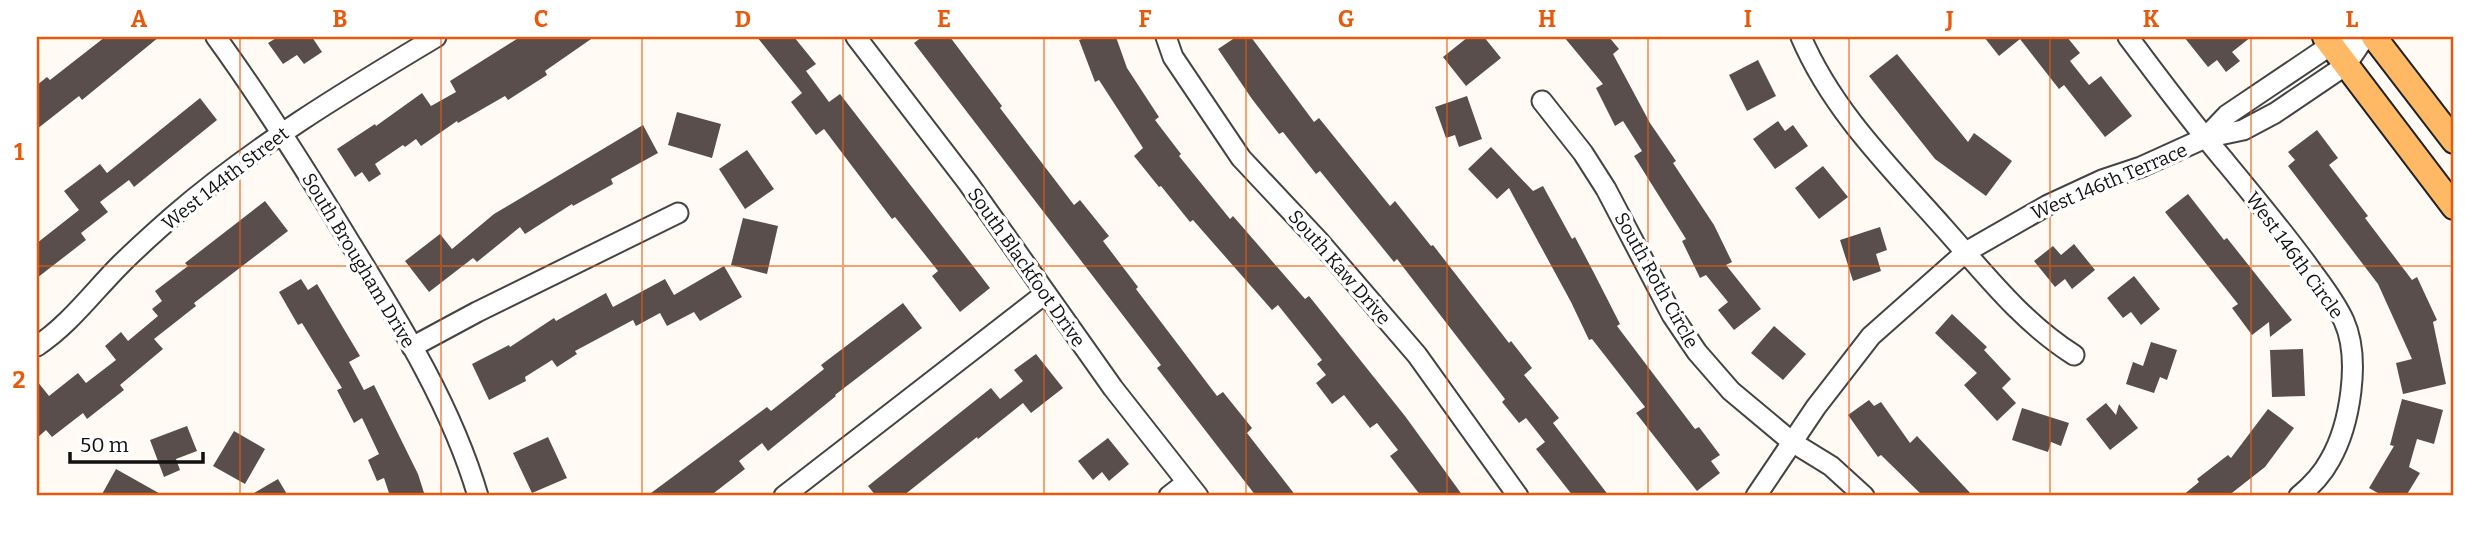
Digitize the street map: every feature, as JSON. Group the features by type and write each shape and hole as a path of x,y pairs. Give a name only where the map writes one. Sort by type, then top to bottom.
{"main road":[{"path":"2374,37 2454,141"},
{"path":"2336,39 2346,65 2454,206"}],"street":[{"name":"South Brougham Drive","path":"216,37 281,133 389,305 438,393 460,442 478,496"},
{"name":"West 144th Street","path":"37,346 69,320 121,265 171,218 224,174 318,108 436,37"},
{"name":"South Blackfoot Drive","path":"856,37 968,183 1113,388 1192,489"},
{"name":"South Kaw Drive","path":"1166,37 1173,57 1241,158 1318,240 1417,355 1518,496"},
{"path":"1801,37 1824,83 1842,111 2024,318 2074,355"},
{"name":"West 146th Circle","path":"2128,37 2205,138 2259,202 2328,294 2344,321 2351,343 2351,381 2343,432 2329,461 2299,496"},
{"name":"West 146th Terrace","path":"1756,496 1816,407 1871,336 1966,252 2048,205 2102,180 2141,167 2205,138 2243,130 2346,65 2365,37"},
{"name":"West 146th Terrace","path":"2205,138 2227,114 2336,39"},
{"name":"South Roth Circle","path":"1542,101 1583,153 1606,189 1672,315 1697,352 1731,391 1792,442"},
{"path":"412,347 678,213"},
{"path":"784,496 1046,293"},
{"path":"1792,442 1831,466 1864,496"},
{"path":"1169,496 1192,489"}],"building":[{"path":"105,37 159,37 82,100 79,96 37,129 37,85 47,77 50,80"},
{"path":"278,37 312,37 322,52 304,64 297,55 283,64 268,43"},
{"path":"520,37 594,37 545,71 547,75 508,100 505,96 458,123 457,121 421,146 416,139 405,147 403,145 375,164 381,174 369,182 362,172 355,177 337,149 375,124 376,126 422,93 431,106 456,92 450,81"},
{"path":"757,37 794,37 816,64 806,71 829,102 840,94 990,288 960,312 932,276 938,271 895,217 892,219 824,129 816,135 791,102 802,93"},
{"path":"922,37 950,37 1074,205 1080,200 1109,236 1103,241 1138,287 1136,289 1217,396 1223,392 1252,428 1247,433 1296,496 1256,496 1157,368 1161,365 914,43"},
{"path":"1087,37 1116,37 1127,68 1159,117 1155,120 1181,154 1179,156 1230,219 1233,216 1305,299 1309,296 1405,416 1463,496 1421,496 1390,456 1398,450 1377,423 1370,428 1344,395 1332,404 1316,383 1326,375 1317,364 1322,360 1278,305 1272,310 1193,220 1190,222 1134,156 1143,148 1099,80 1095,82 1079,40"},
{"path":"1236,37 1251,37 1314,122 1319,118 1390,206 1395,201 1431,246 1433,245 1509,343 1511,341 1532,368 1524,375 1559,418 1553,423 1609,496 1573,496 1536,449 1545,442 1526,418 1519,423 1502,402 1505,399 1397,259 1394,262 1320,171 1316,174 1283,132 1279,134 1252,99 1218,49"},
{"path":"1468,37 1484,37 1501,58 1466,86 1443,57"},
{"path":"1564,37 1609,37 1619,49 1613,54 1650,123 1676,161 1673,163 1714,225 1732,262 1726,265 1761,309 1734,330 1718,310 1728,302 1706,275 1700,278 1682,241 1686,239 1634,156 1642,151 1623,121 1615,126 1596,88 1603,84"},
{"path":"1984,37 2067,37 2080,53 2070,61 2089,85 2101,76 2132,116 2105,137 2064,85 2059,89 2020,39 1999,56"},
{"path":"2184,37 2251,37 2232,52 2240,61 2226,72 2217,60 2208,67"},
{"path":"1897,54 1968,142 1974,133 2012,161 1986,196 1935,159 1869,76"},
{"path":"1758,60 1776,96 1747,111 1729,75"},
{"path":"1467,96 1482,139 1459,147 1455,135 1446,138 1435,107"},
{"path":"200,98 217,120 134,187 129,180 100,202 108,212 81,233 86,240 37,278 37,243 79,210 64,191 100,164 107,173"},
{"path":"677,112 721,124 712,158 668,145"},
{"path":"1778,121 1785,131 1793,125 1808,146 1775,169 1753,139"},
{"path":"643,125 658,153 611,179 613,184 573,206 572,204 525,234 520,227 477,262 473,258 429,292 405,261 440,234 452,249 494,214"},
{"path":"2317,130 2338,158 2329,165 2368,216 2365,218 2412,280 2417,277 2437,320 2433,322 2446,384 2403,394 2396,363 2412,359 2378,284 2288,166 2295,160 2288,152"},
{"path":"1491,147 1533,191 1543,186 1572,239 1575,237 1620,324 1617,326 1695,429 1699,427 1720,455 1711,461 1720,473 1697,491 1636,413 1645,407 1592,339 1589,340 1509,188 1497,199 1468,169"},
{"path":"747,150 774,189 745,209 719,169"},
{"path":"1823,166 1848,197 1819,219 1795,188"},
{"path":"2188,194 2292,320 2270,337 2269,322 2252,335 2232,308 2238,304 2165,212"},
{"path":"265,201 288,231 194,303 196,306 154,339 163,349 120,385 124,390 87,419 83,413 52,437 46,430 37,438 37,381 49,396 78,373 86,383 116,360 105,346 121,332 128,341 158,316 152,309 162,301 155,291 188,266 185,263"},
{"path":"743,218 778,226 767,274 731,265"},
{"path":"1880,227 1887,250 1876,254 1881,271 1853,281 1840,240"},
{"path":"2074,244 2095,270 2072,289 2065,279 2055,287 2034,261 2053,246 2061,255"},
{"path":"724,266 742,297 700,321 694,312 667,326 660,313 636,326 633,320 575,351 577,354 557,367 552,360 525,377 526,381 489,400 472,364 509,345 510,347 554,318 556,321 606,293 613,307 665,279 674,295"},
{"path":"2134,276 2160,309 2141,325 2131,312 2123,318 2107,298"},
{"path":"301,279 308,290 317,284 360,356 349,362 364,390 374,385 418,474 425,496 390,496 384,478 377,481 368,460 379,454 362,418 354,423 337,390 342,388 302,323 298,325 279,292"},
{"path":"903,303 922,328 768,451 762,443 739,461 745,469 710,496 647,496 767,407 771,411 824,369 821,365"},
{"path":"1952,314 1987,347 1984,350 2011,379 2002,388 2016,403 1997,421 1964,385 1977,373 1935,333"},
{"path":"1774,326 1806,354 1783,380 1751,353"},
{"path":"2151,342 2177,350 2167,380 2160,377 2154,393 2126,384 2133,362 2143,366"},
{"path":"2303,349 2305,396 2272,397 2270,350"},
{"path":"1036,354 1063,388 1031,413 1023,403 903,496 876,496 868,486 991,388 1000,399 1023,381 1014,370"},
{"path":"2402,399 2443,410 2434,444 2417,439 2409,467 2420,473 2406,496 2383,496 2369,488 2394,446 2390,445"},
{"path":"1869,400 1874,406 1881,402 1910,443 1917,436 1973,496 1923,496 1881,455 1878,457 1848,415"},
{"path":"2106,403 2116,415 2119,404 2138,428 2110,450 2086,419"},
{"path":"2022,408 2069,423 2061,446 2051,442 2048,452 2012,440"},
{"path":"2268,409 2294,428 2265,467 2228,496 2182,496 2199,482 2197,479 2228,455 2231,458"},
{"path":"187,426 197,451 176,459 180,470 164,477 150,440"},
{"path":"234,431 265,449 245,484 213,466"},
{"path":"548,437 567,478 532,493 513,453"},
{"path":"1108,438 1129,464 1109,481 1102,472 1093,480 1078,461"},
{"path":"116,469 164,496 101,496"},
{"path":"278,479 288,496 249,496"}]}
